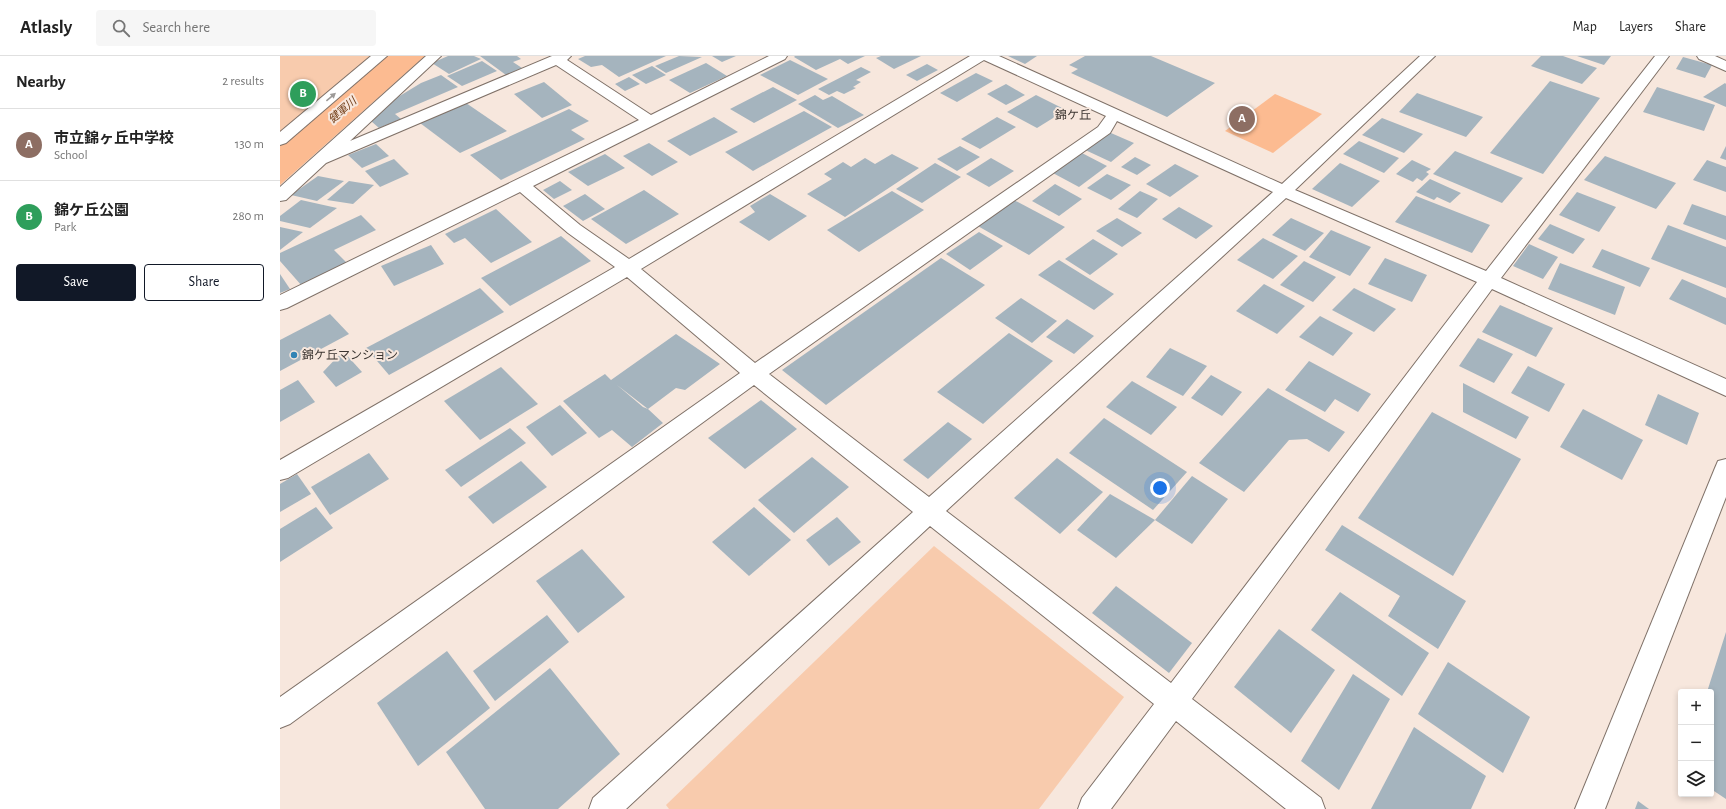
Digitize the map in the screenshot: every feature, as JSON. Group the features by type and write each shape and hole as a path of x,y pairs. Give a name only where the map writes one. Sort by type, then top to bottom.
{"street":[{"path":"280,140 380,56"},
{"path":"280,196 434,56"},
{"path":"280,303 522,186 780,56"},
{"path":"280,471 628,268 980,56"},
{"path":"986,56 1284,191 1489,280 1726,388"},
{"path":"604,809 929,512 1284,191 1428,56"},
{"path":"1093,809 1489,280 1662,56"},
{"path":"1704,56 1726,67"},
{"path":"321,159 561,57 650,121"},
{"path":"280,714 754,374 1104,130 1114,113"},
{"path":"522,186 574,229 628,268 754,374 929,512 1174,701 1310,809"},
{"path":"1590,809 1726,468"}],"shaded area":[{"path":"280,56 371,56 280,132"},
{"path":"934,546 1124,697 1039,809 669,809 666,805"}],"water":[{"name":"健軍川","path":"387,56 425,56 280,185 280,144"},
{"path":"1275,94 1322,114 1273,153 1225,131"}],"building":[{"path":"448,56 474,56 481,59 449,74 432,63"},
{"path":"480,56 517,56 521,59 513,62 522,68 506,75"},
{"path":"585,56 666,56 619,77 602,65 591,67 578,59"},
{"path":"679,56 702,57 666,73 655,66"},
{"path":"712,56 736,56 722,62"},
{"path":"865,56 848,64 840,59 816,70 794,57"},
{"path":"881,56 921,56 894,69 876,58"},
{"path":"1008,56 1037,56 1025,64"},
{"path":"1085,56 1151,56 1215,83 1167,117 1071,73 1078,69 1069,65"},
{"path":"1541,56 1563,56 1597,68 1582,84 1531,66"},
{"path":"1577,56 1611,56 1604,65"},
{"path":"1683,57 1712,65 1705,78 1676,69"},
{"path":"790,60 828,79 798,95 760,75"},
{"path":"482,61 497,71 462,86 447,76"},
{"path":"706,63 727,76 690,93 669,80"},
{"path":"927,64 938,70 917,81 906,75"},
{"path":"652,66 666,75 646,84 632,75"},
{"path":"861,67 871,72 856,80 861,82 853,87 856,88 844,94 837,91 829,95 818,89"},
{"path":"976,73 993,81 957,102 940,93"},
{"path":"441,75 458,87 395,114 401,119 379,128 371,121 398,97 421,83"},
{"path":"629,77 640,84 625,91 615,84"},
{"path":"1550,81 1600,98 1543,174 1490,153"},
{"path":"544,82 572,105 542,118 514,94"},
{"path":"1725,83 1726,107 1703,97"},
{"path":"1006,84 1025,95 1006,105 987,94"},
{"path":"773,87 797,100 754,123 730,109"},
{"path":"1657,87 1715,105 1704,131 1643,112"},
{"path":"1417,93 1483,117 1466,137 1399,112"},
{"path":"815,95 823,100 832,96 864,115 838,128 798,104"},
{"path":"1036,95 1066,110 1037,128 1007,112"},
{"path":"466,103 507,131 460,153 420,123"},
{"path":"569,109 589,121 571,130 585,139 501,180 470,155"},
{"path":"804,111 832,127 753,171 725,152"},
{"path":"714,117 738,132 690,156 667,141"},
{"path":"997,117 1016,127 980,149 961,139"},
{"path":"1382,118 1423,134 1404,153 1362,135"},
{"path":"1104,130 1134,143 1111,162 1081,148"},
{"path":"1359,141 1399,158 1384,173 1343,154"},
{"path":"649,143 678,162 652,176 623,156"},
{"path":"376,144 389,156 362,168 348,155"},
{"path":"960,146 980,157 957,171 937,159"},
{"path":"1726,146 1726,160 1720,158"},
{"path":"1455,151 1523,178 1502,203 1433,174"},
{"path":"1080,152 1107,166 1079,187 1051,172"},
{"path":"605,154 625,168 588,186 568,172"},
{"path":"892,154 919,168 845,217 807,194 832,179 824,174 843,162 851,167 865,158 875,164"},
{"path":"1605,156 1676,183 1656,209 1584,180"},
{"path":"1135,157 1151,165 1137,175 1121,167"},
{"path":"991,158 1014,171 989,187 966,174"},
{"path":"394,159 409,174 380,187 365,171"},
{"path":"1412,160 1431,169 1426,172 1429,174 1422,181 1417,178 1413,182 1396,174"},
{"path":"1707,160 1726,167 1726,192 1693,180"},
{"path":"935,163 961,177 922,203 896,189"},
{"path":"1340,163 1380,181 1352,207 1312,189"},
{"path":"1175,164 1199,176 1170,197 1146,184"},
{"path":"1107,174 1131,185 1111,200 1087,188"},
{"path":"318,176 344,181 317,201 291,195"},
{"path":"1430,179 1461,193 1450,203 1437,197 1434,200 1416,192"},
{"path":"349,181 374,185 353,204 327,200"},
{"path":"560,181 572,190 554,199 543,190"},
{"path":"1055,184 1082,199 1059,216 1032,201"},
{"path":"644,190 679,214 626,244 591,219"},
{"path":"892,191 924,210 859,252 827,230"},
{"path":"1140,191 1158,199 1137,218 1118,209"},
{"path":"1577,192 1616,207 1599,232 1559,215"},
{"path":"585,194 605,209 583,221 563,206"},
{"path":"770,194 807,216 769,241 739,222 755,212 750,206"},
{"path":"1416,196 1490,225 1472,253 1395,222"},
{"path":"1012,199 1065,227 1029,255 976,225"},
{"path":"301,200 337,208 310,228 280,221 280,216"},
{"path":"1692,204 1726,216 1726,240 1683,224"},
{"path":"1179,207 1213,226 1196,239 1162,219"},
{"path":"496,209 532,242 491,263 465,238 454,243 445,234"},
{"path":"361,215 376,230 334,250 347,263 302,286 280,261 280,253"},
{"path":"1117,218 1142,233 1122,247 1096,231"},
{"path":"1291,218 1324,233 1305,251 1272,235"},
{"path":"1550,224 1585,239 1573,254 1538,239"},
{"path":"1668,225 1726,247 1726,288 1651,259"},
{"path":"280,227 303,232 280,250"},
{"path":"1331,230 1371,247 1350,276 1309,257"},
{"path":"979,232 1003,246 970,270 946,254"},
{"path":"561,236 591,261 510,306 481,278"},
{"path":"1263,238 1298,256 1273,279 1237,260"},
{"path":"1093,239 1118,254 1090,275 1065,259"},
{"path":"1529,244 1558,257 1543,279 1513,266"},
{"path":"431,245 444,264 394,286 381,266"},
{"path":"1602,249 1650,268 1640,287 1592,267"},
{"path":"941,258 985,285 826,405 782,370"},
{"path":"1385,258 1427,275 1412,302 1368,284"},
{"path":"1059,260 1114,294 1094,310 1038,275"},
{"path":"1304,261 1336,277 1313,302 1280,285"},
{"path":"1560,263 1625,287 1615,315 1548,289"},
{"path":"280,274 290,289 280,293"},
{"path":"1682,279 1726,298 1726,325 1669,299"},
{"path":"1264,284 1305,306 1277,334 1236,311"},
{"path":"480,288 504,312 389,375 366,348"},
{"path":"1354,288 1396,309 1374,332 1332,310"},
{"path":"1021,298 1057,321 1032,343 995,318"},
{"path":"1500,305 1553,328 1536,357 1482,332"},
{"name":"錦ケ丘マンション","path":"330,314 349,334 280,371 280,340"},
{"path":"1320,316 1353,333 1333,356 1299,337"},
{"path":"1067,319 1094,336 1074,354 1046,337"},
{"path":"1009,333 1053,361 983,424 937,392"},
{"path":"676,334 720,364 685,390 676,388 648,409 663,423 632,447 612,430 599,438 563,401 605,374 611,380","holes":["617,385 648,409 643,407"]},
{"path":"1478,338 1513,354 1494,383 1459,366"},
{"path":"1170,348 1207,366 1183,396 1146,377"},
{"path":"343,351 362,372 336,387 323,372"},
{"path":"1309,361 1371,394 1358,412 1335,399 1325,412 1285,390"},
{"path":"1528,366 1565,384 1549,412 1511,393"},
{"path":"501,367 538,404 480,440 444,401"},
{"path":"1211,375 1242,392 1222,416 1191,398"},
{"path":"298,380 315,402 280,422 280,390"},
{"path":"1132,381 1177,407 1151,435 1106,407"},
{"path":"1463,383 1529,417 1516,439 1463,412"},
{"path":"1268,388 1345,432 1329,452 1307,439 1289,440 1244,492 1199,463"},
{"path":"1658,394 1699,413 1687,445 1645,425"},
{"path":"761,400 797,429 745,469 708,438"},
{"path":"560,405 587,433 552,456 526,427"},
{"path":"1583,409 1643,440 1622,480 1560,447"},
{"path":"1432,412 1521,459 1453,576 1358,518"},
{"path":"1104,418 1187,472 1153,510 1069,453"},
{"path":"948,422 972,439 928,479 903,460"},
{"path":"510,428 526,443 461,487 445,470"},
{"path":"369,453 389,479 330,515 311,487"},
{"path":"812,457 849,487 794,533 758,500"},
{"path":"1057,458 1103,492 1060,534 1014,498"},
{"path":"521,461 547,487 493,524 468,497"},
{"path":"297,474 311,494 280,512 280,484"},
{"path":"1192,476 1228,499 1192,544 1155,520"},
{"path":"1110,494 1155,520 1116,558 1077,530"},
{"path":"316,507 333,528 280,562 280,529"},
{"path":"754,507 791,540 749,576 712,542"},
{"path":"837,517 861,542 829,566 806,540"},
{"path":"1342,525 1466,601 1438,649 1388,616 1400,596 1325,550"},
{"path":"582,549 625,597 578,633 536,581"},
{"path":"1116,586 1192,643 1169,673 1092,613"},
{"path":"1340,592 1429,653 1402,696 1311,630"},
{"path":"547,615 569,642 495,701 473,671"},
{"path":"1279,629 1335,670 1291,733 1234,687"},
{"path":"1726,632 1726,799 1714,791 1714,689 1708,689"},
{"path":"447,651 490,708 418,766 377,703"},
{"path":"1448,662 1530,717 1503,773 1418,714"},
{"path":"550,668 620,754 558,809 485,809 446,752"},
{"path":"1353,674 1390,699 1339,790 1301,761"},
{"path":"1414,727 1486,776 1471,809 1371,809"},
{"path":"1638,801 1649,809 1635,809"}],"place":[{"name":"錦ケ丘公園","path":"303,94"},
{"name":"市立錦ヶ丘中学校","path":"1242,119"},
{"name":"錦ケ丘マンション","path":"294,355"}],"district":[{"name":"錦ケ丘","path":"1073,115"}]}
